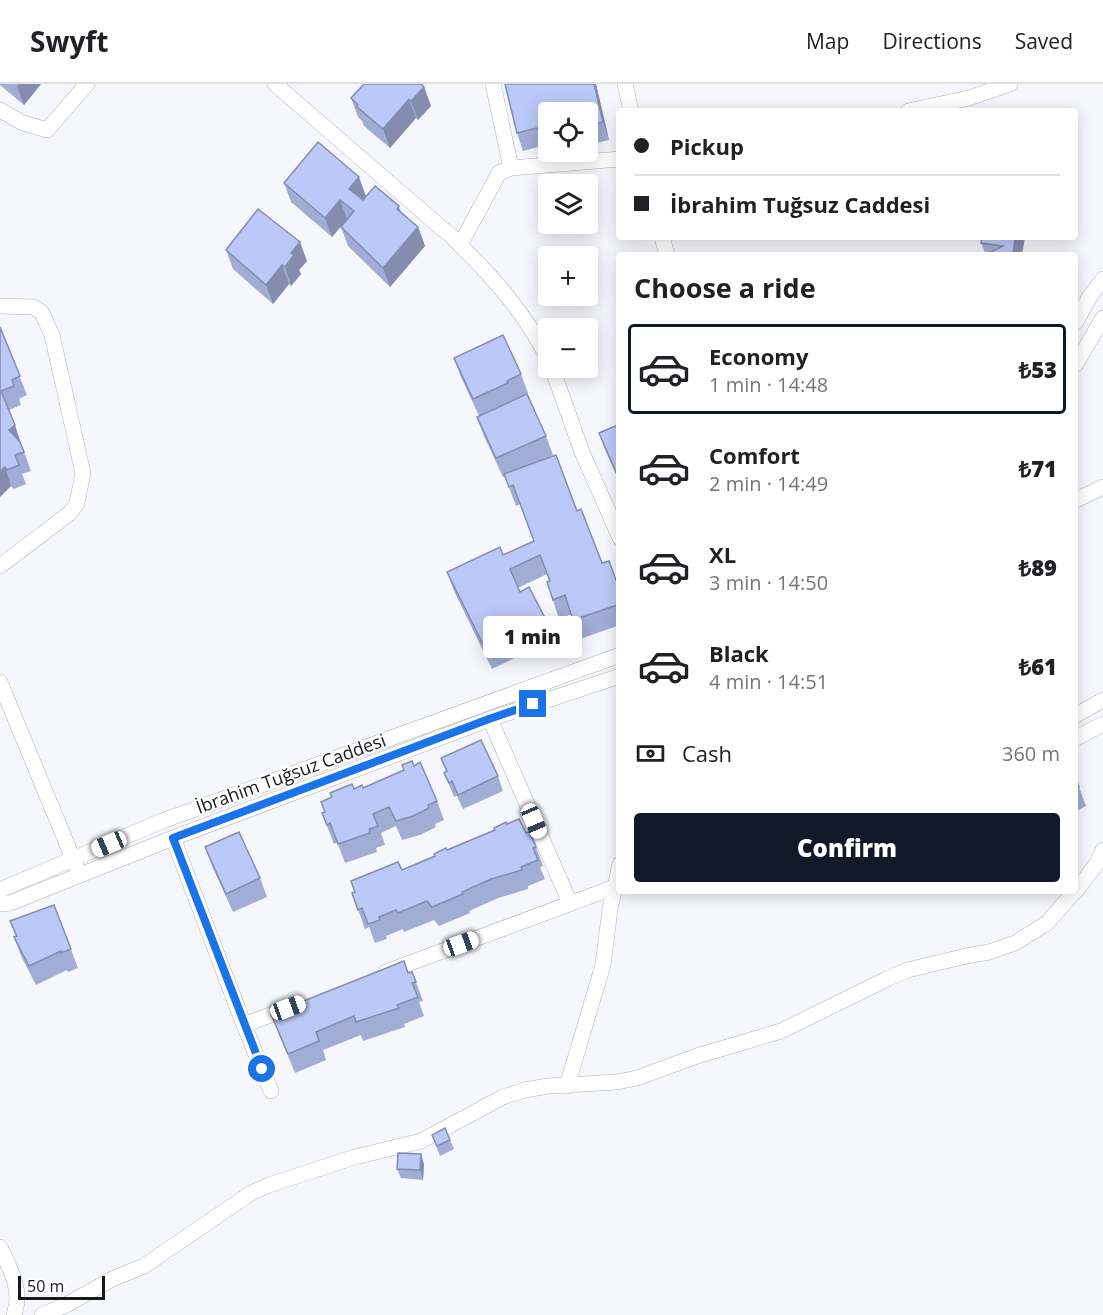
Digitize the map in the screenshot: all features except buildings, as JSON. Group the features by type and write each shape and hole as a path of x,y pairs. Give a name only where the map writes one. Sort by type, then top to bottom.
{"street":[{"path":"0,110 23,123 47,130 87,84"},
{"path":"274,84 460,245 502,290 522,315 538,342"},
{"path":"493,84 512,168"},
{"path":"625,84 631,108"},
{"path":"922,108 969,98 1010,84"},
{"path":"460,245 499,173 512,168 616,159"},
{"path":"1078,318 1090,296 1103,279"},
{"path":"0,306 34,307 42,313 52,335 83,473 77,503 70,513 0,566"},
{"path":"1078,361 1103,318"},
{"path":"556,378 582,452 616,529"},
{"path":"1078,499 1103,487"},
{"name":"İbrahim Tuğsuz Caddesi","path":"0,890 162,821 616,656"},
{"name":"İbrahim Tuğsuz Caddesi","path":"0,904 10,903 173,838 489,719 616,677"},
{"path":"0,682 79,875"},
{"path":"1078,714 1103,700"},
{"path":"489,719 570,903"},
{"path":"1078,737 1103,724"},
{"path":"173,838 271,1090"},
{"path":"1078,887 1103,850"},
{"path":"368,979 616,886"},
{"path":"567,1086 603,965 616,892"},
{"path":"42,1315 68,1304 112,1279 144,1266 251,1193 269,1185 355,1157 421,1141 504,1097 525,1090 637,1078 697,1056 781,1031 888,978 1006,946 1047,923 1072,894"},
{"path":"244,1025 300,1004"},
{"path":"0,1247 15,1278 17,1293 14,1315"}],"route":[{"path":"262,1069 173,838 533,704"}]}
